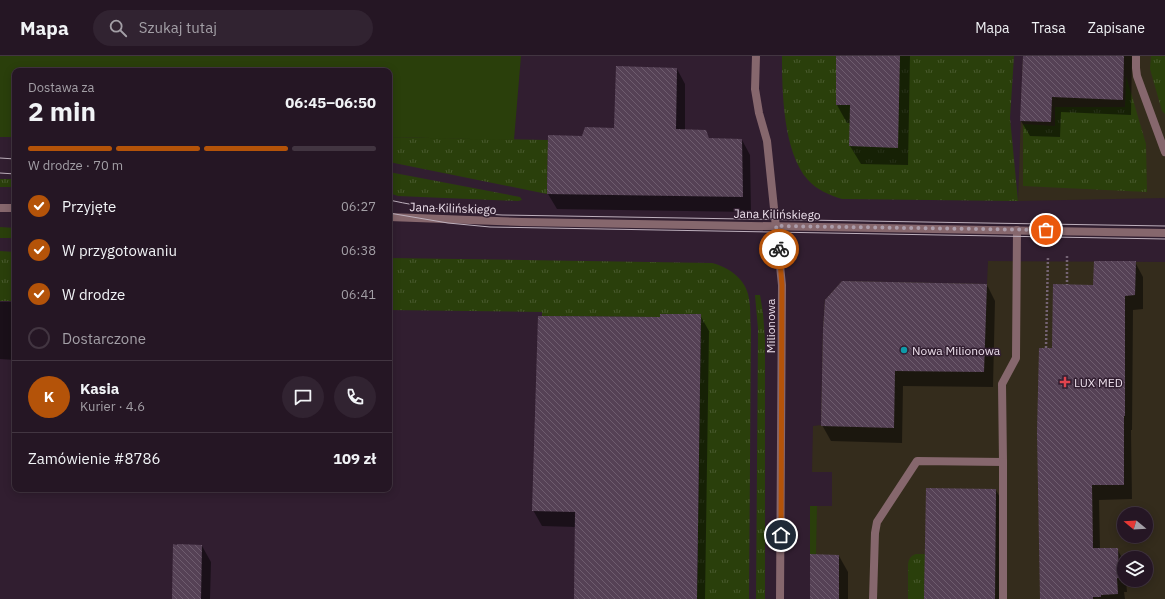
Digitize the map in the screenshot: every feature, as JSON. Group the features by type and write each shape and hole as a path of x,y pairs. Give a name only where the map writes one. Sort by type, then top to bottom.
{"street":[{"name":"Milionowa","path":"756,56 755,89 758,113 767,141 782,285 780,599"},
{"path":"1136,56 1137,76 1165,152"},
{"path":"0,208 12,208"},
{"name":"Jana Kilińskiego","path":"392,217 522,222 1165,233"},
{"path":"1002,599 1002,384 1016,358 1017,230"},
{"path":"873,599 874,533 877,522 917,461 1003,462"}],"path":[{"path":"1046,348 1048,256"},
{"path":"1067,256 1067,284"}],"shaded area":[{"path":"1023,56 1165,56 1165,198 1018,201"},
{"path":"988,261 1165,262 1165,599 810,599 810,506 832,506 832,472 812,472 813,426 821,425 825,300 842,281 987,284"}],"green space":[{"path":"0,56 521,56 514,140 392,137 392,68 12,68 12,130 0,130"},
{"path":"782,56 1014,56 1010,118 1018,201 842,199 819,189 808,180 793,154 786,121"},
{"path":"1151,56 1165,56 1165,114 1162,111 1150,69"},
{"path":"1126,76 1146,144 1147,192 1023,186 1023,124 1055,126 1055,107 1125,107"},
{"path":"0,130 12,130 12,137 0,137"},
{"path":"392,137 548,140 547,194 392,163"},
{"path":"392,173 520,197 522,200 518,201 398,196 392,194"},
{"path":"0,179 12,179 12,187 0,187"},
{"path":"0,227 12,228 12,238 0,238"},
{"path":"0,251 12,252 12,301 0,301"},
{"path":"392,258 712,263 729,270 743,283 748,294 751,329 749,599 697,599 701,314 661,314 660,317 542,316 542,312 392,310"},
{"path":"755,295 760,295 765,340 765,599 756,599 758,329"},
{"path":"810,506 817,506 816,555 810,555"},
{"path":"916,554 925,554 924,599 908,599 908,564 910,558"}],"building":[{"path":"836,56 900,56 898,148 849,146 850,105 836,105"},
{"path":"1023,56 1124,56 1123,100 1052,97 1051,122 1020,121"},
{"path":"616,66 677,68 676,129 706,130 709,138 742,139 743,197 547,194 548,135 582,136 585,127 614,128"},
{"path":"1094,261 1136,261 1135,295 1125,296 1124,485 1092,485 1093,548 1118,548 1118,594 1101,595 1101,597 1093,597 1093,599 1040,599 1037,432 1039,348 1052,348 1053,284 1093,285"},
{"name":"Nowa Milionowa","path":"842,281 987,284 984,372 895,371 894,428 821,426 825,300"},
{"path":"660,314 701,314 697,599 574,599 575,512 532,511 538,316 660,317"},
{"path":"926,488 996,489 995,599 924,599"},
{"path":"173,544 202,545 201,599 172,599"},
{"path":"810,554 839,555 839,599 810,599"}],"tram line":[{"path":"0,158 12,159"},
{"path":"0,173 12,174"},
{"path":"392,201 445,210 502,215 1165,226"},
{"path":"392,214 448,223 490,227 1165,239"}],"way so far":[{"path":"779,249 776,226 1046,230"}],"place":[{"name":"Nowa Milionowa","path":"904,350"},
{"name":"LUX MED","path":"1065,382"}],"route":[{"path":"779,249 782,285 781,535"}]}
